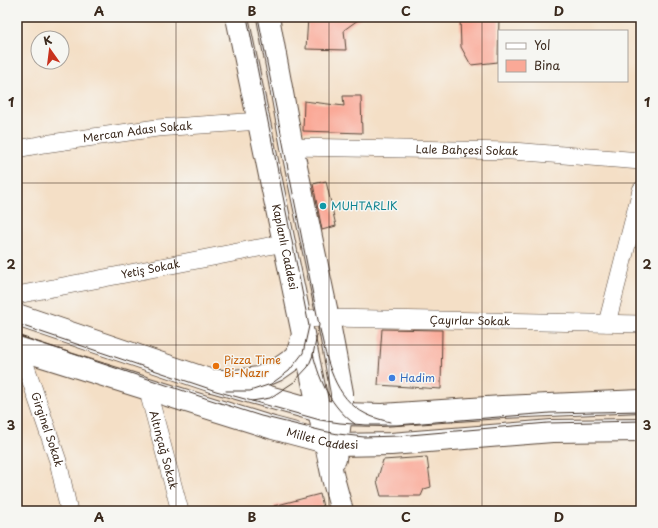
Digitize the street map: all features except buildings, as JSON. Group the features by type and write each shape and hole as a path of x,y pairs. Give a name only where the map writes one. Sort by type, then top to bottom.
{"main road":[{"name":"Kaplanlı Caddesi","path":"237,17 260,121 319,411 331,443 332,478 342,511"},
{"name":"Kaplanlı Caddesi","path":"268,17 292,146 342,393 341,414 331,443"},
{"path":"17,315 212,381 319,411 341,414 382,415 502,407 641,401"},
{"path":"212,381 235,381 259,378 277,370 297,356 301,327"},
{"name":"Millet Caddesi","path":"19,348 273,428 331,443 391,444 552,431 641,430"}],"street":[{"name":"Mercan Adası Sokak","path":"17,149 158,128 260,121"},
{"name":"Lale Bahçesi Sokak","path":"292,146 512,151 641,161"},
{"path":"607,323 641,190"},
{"name":"Yetiş Sokak","path":"17,295 284,243"},
{"name":"Çayırlar Sokak","path":"301,327 328,318 641,324"},
{"name":"Girginel Sokak","path":"19,348 58,461 69,511"},
{"name":"Altınçağ Sokak","path":"147,388 180,511"}],"tram line":[{"path":"226,391 250,391 271,384 289,371 303,353 309,326 247,17"},
{"path":"252,401 270,398 294,382 308,367 313,355 319,325 258,17"},
{"path":"17,324 216,391 320,420 340,423 397,425 550,413 641,411"},
{"path":"320,329 329,366 339,389 355,407 375,418 390,422"},
{"path":"17,335 261,416 338,434 364,437 398,436 548,423 641,421"},
{"path":"313,354 323,384 333,402 339,410 355,424"}],"place":[{"name":"MUHTARLIK","path":"323,206"},
{"name":"Pizza Time Bi-Nazır","path":"216,366"},
{"name":"Hadim","path":"392,378"}]}
